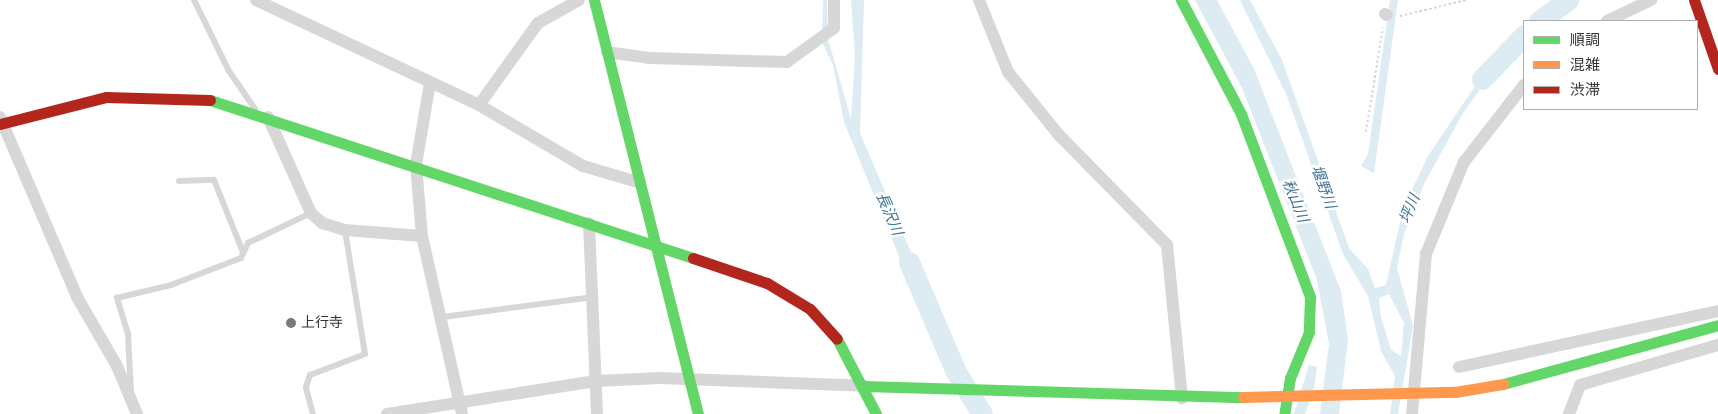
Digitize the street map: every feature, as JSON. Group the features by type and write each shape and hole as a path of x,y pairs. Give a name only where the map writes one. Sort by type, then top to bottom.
{"street":[{"path":"256,0 479,105 583,166 638,182"},
{"path":"479,105 538,23 579,0"},
{"path":"594,0 654,246 698,414"},
{"path":"607,52 649,58 787,62 834,28 834,0"},
{"path":"979,0 1008,72 1058,134 1167,245 1182,398"},
{"path":"1182,0 1241,114 1310,296 1309,332 1292,396 1284,414"},
{"path":"1609,20 1651,0"},
{"path":"1694,0 1718,69"},
{"path":"430,82 416,165 422,236 443,317 461,408"},
{"path":"1412,414 1426,254 1442,207 1464,162 1523,86"},
{"path":"137,414 77,297 1,121 73,102 141,95 204,99 256,112 416,165 788,293 835,336 864,386 876,414"},
{"path":"268,117 311,213 322,223 345,230 422,236"},
{"path":"589,223 597,414"},
{"path":"1459,368 1718,311"},
{"path":"387,414 461,408 595,381 689,379 1182,398 1415,394 1523,381 1718,325"},
{"path":"1571,343 1574,358"},
{"path":"1569,414 1580,385 1718,345"}],"lane":[{"path":"194,0 229,71 253,102 256,112"},
{"path":"179,181 214,180 244,252"},
{"path":"131,400 128,334 117,298 171,284 241,258 248,243 311,213"},
{"path":"313,414 306,387 310,375 365,354 345,230"},
{"path":"443,317 592,296"}],"path":[{"path":"1366,132 1389,15 1466,0"}],"water":[{"path":"823,0 827,0 828,39 851,119 855,55 851,0 864,0 860,133 925,285 914,293 844,122 833,65 822,42"},
{"name":"秋山川","path":"1195,0 1217,0 1254,69 1341,291 1348,340 1339,414 1320,414 1329,344 1317,280 1242,88"},
{"name":"堰野川","path":"1240,0 1250,0 1282,60 1349,248 1368,269 1375,288 1386,285 1403,209 1428,156 1498,52 1501,60 1463,113 1424,184 1404,234 1397,268 1413,326 1398,414 1390,414 1395,376 1381,351 1368,296 1343,254 1287,96","holes":["1389,294 1404,323 1401,356 1391,350 1381,317 1379,298"]},
{"path":"1390,0 1398,0 1374,173 1361,166 1368,154"},
{"path":"1309,365 1317,367 1314,388 1305,414 1294,414"}],"waterway":[{"name":"坪川","path":"1540,20 1568,0"},
{"name":"坪川","path":"1482,79 1523,36"},
{"name":"長沢川","path":"909,262 956,372 982,414"}],"traffic: fast":[{"path":"594,0 698,414"},
{"path":"1181,0 1241,114 1310,297 1309,332 1290,378 1284,414"},
{"path":"210,100 693,258"},
{"path":"1503,384 1718,325"},
{"path":"837,339 876,414"},
{"path":"864,386 1243,397"}],"traffic: slow":[{"path":"1243,397 1455,392 1503,384"}],"traffic: jam":[{"path":"1694,0 1718,69"},
{"path":"0,124 106,97 210,100"},
{"path":"693,258 767,283 810,309 837,339"}],"place":[{"name":"上行寺","path":"291,323"}]}
